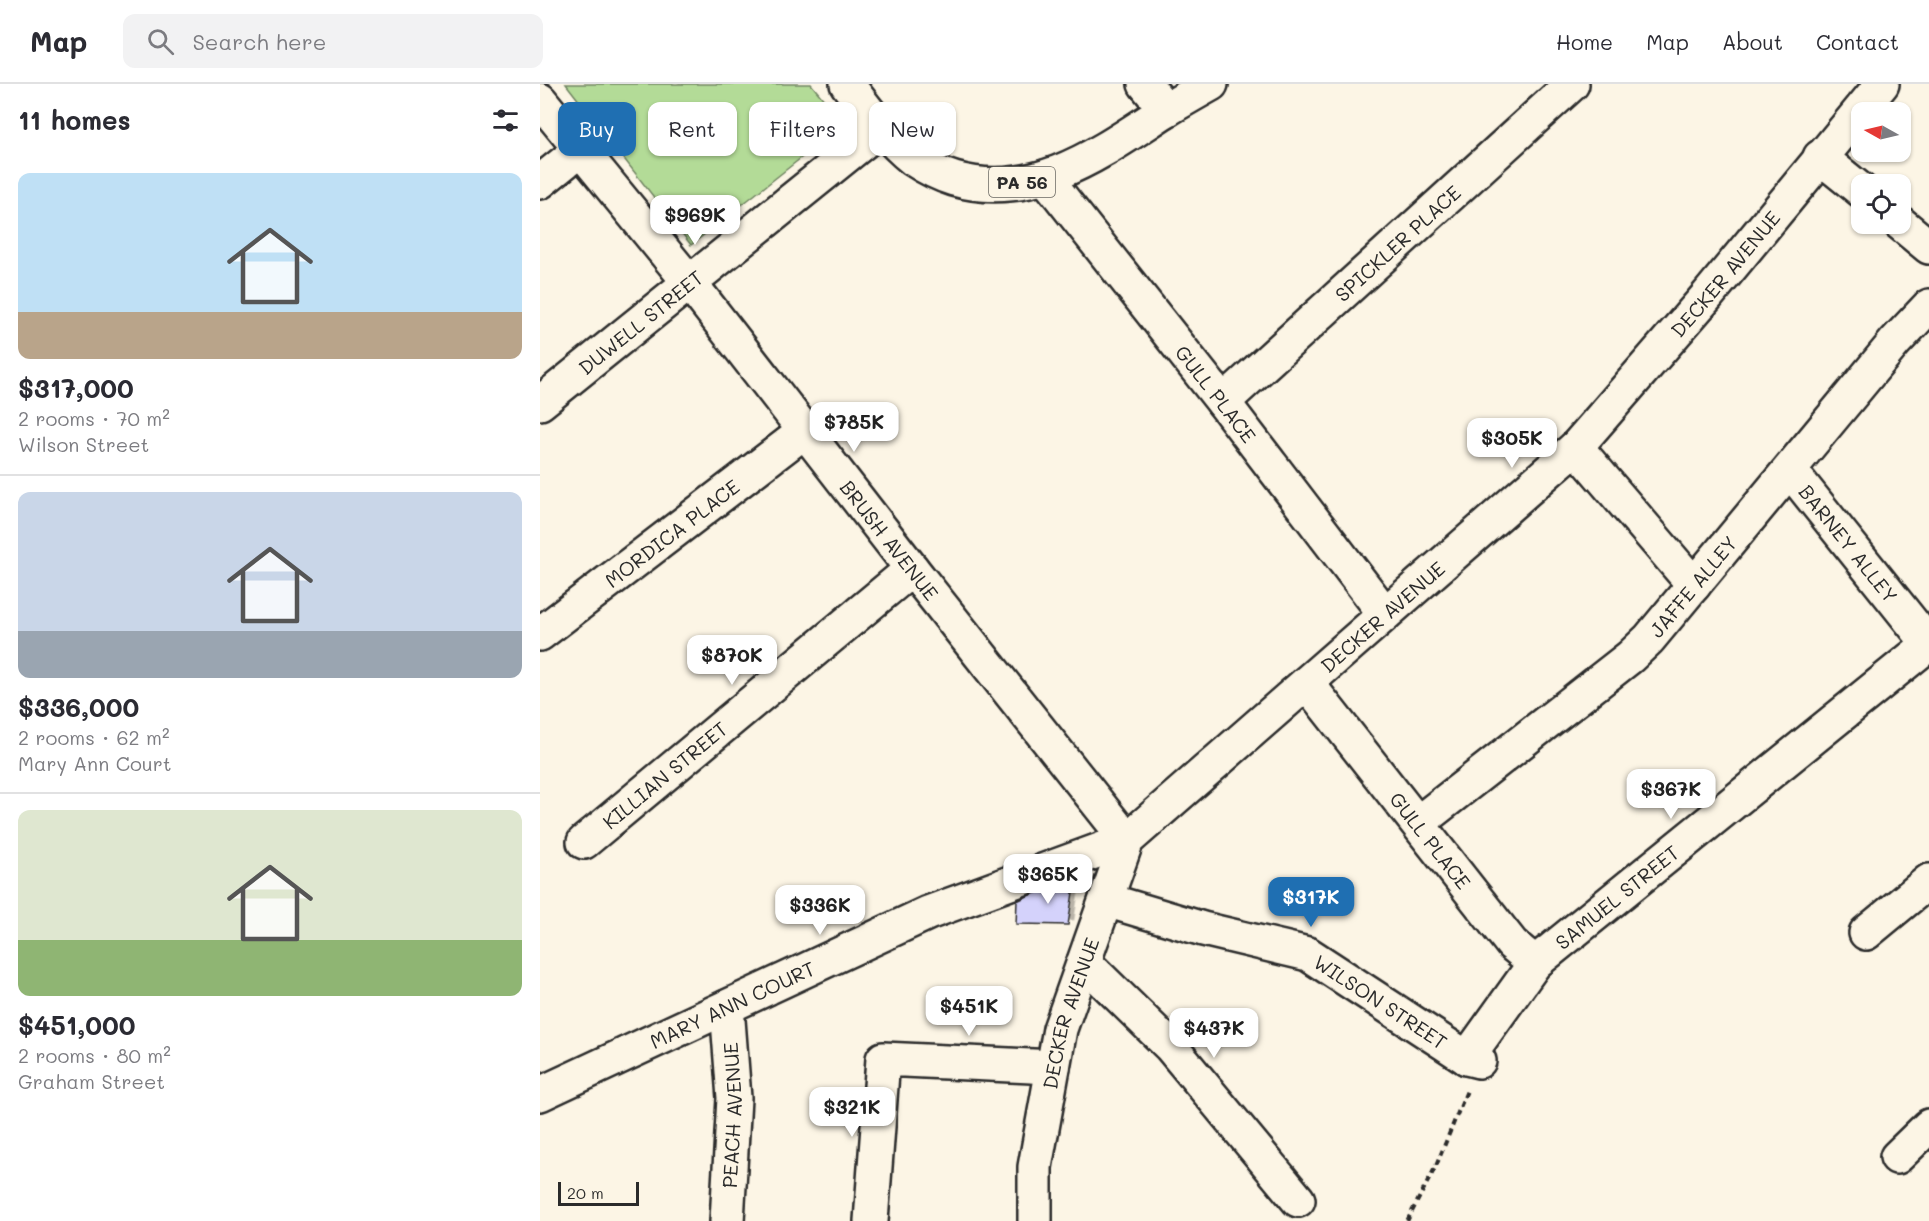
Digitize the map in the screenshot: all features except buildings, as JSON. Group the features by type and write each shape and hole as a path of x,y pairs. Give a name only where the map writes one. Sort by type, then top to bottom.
{"main road":[{"name":"PA 56","path":"847,84 869,112"},
{"path":"1144,84 1166,110"},
{"name":"PA 56","path":"911,156 944,176 971,183 992,186 1045,177 1101,153 1210,84"},
{"name":"SPICKLER PLACE","path":"1223,402 1572,84"},
{"name":"DECKER AVENUE","path":"1035,1221 1035,1167 1060,1029 1127,840 1576,447 1708,295 1882,84"},
{"name":"BRUSH AVENUE","path":"540,100 558,122"},
{"name":"DUWELL STREET","path":"540,403 869,138"},
{"path":"540,182 572,156"},
{"name":"BRUSH AVENUE","path":"587,156 690,283 912,569 1127,840"},
{"path":"1820,157 1851,182"},
{"name":"GULL PLACE","path":"1045,177 1223,402 1385,614"},
{"path":"1911,232 1929,247"},
{"name":"JAFFE ALLEY","path":"1418,823 1630,657 1649,639 1894,342 1929,306"},
{"name":"MORDICA PLACE","path":"540,634 805,431"},
{"path":"1576,447 1694,585"},
{"name":"BARNEY ALLEY","path":"1790,470 1929,645"},
{"name":"KILLIAN STREET","path":"584,842 912,569"},
{"name":"SAMUEL STREET","path":"1473,1059 1535,963 1929,645"},
{"name":"GULL PLACE","path":"1307,683 1512,944 1535,963"},
{"name":"MARY ANN COURT","path":"540,1094 928,914 1127,840"},
{"path":"1866,933 1929,881"},
{"name":"WILSON STREET","path":"1106,900 1203,929 1308,954 1473,1059"},
{"path":"1084,962 1171,1047 1298,1200"},
{"name":"PEACH AVENUE","path":"727,1007 734,1098 727,1221"},
{"path":"871,1221 883,1059 1053,1067"},
{"path":"1897,1157 1929,1126"}],"path":[{"path":"1407,1221 1436,1166 1473,1059"}],"green space":[{"path":"566,84 811,84 826,102 749,102 749,156 804,156 691,245 622,156 636,156 636,102 580,102"}]}
